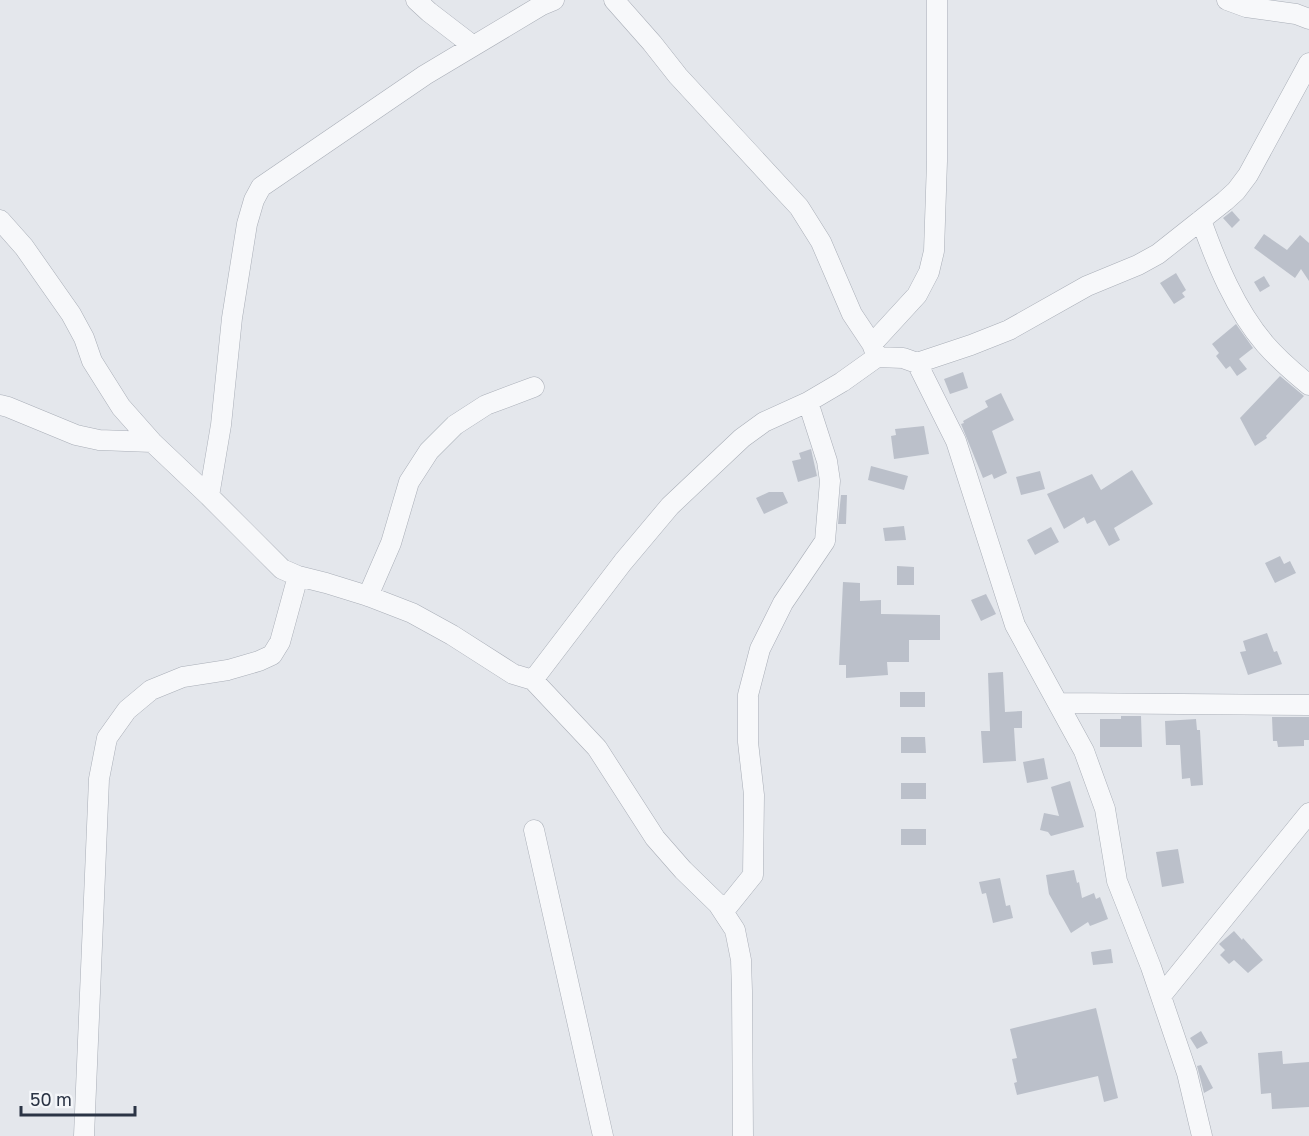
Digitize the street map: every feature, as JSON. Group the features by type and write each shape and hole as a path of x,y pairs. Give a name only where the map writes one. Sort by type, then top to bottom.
{"street":[{"path":"416,0 472,45"},
{"path":"209,496 221,425 232,318 247,224 254,200 261,187 472,45 554,0"},
{"path":"614,0 678,76 799,207 821,242 852,314 875,351 917,363 1010,330 1087,286 1138,266 1158,254 1236,190 1248,175 1309,63"},
{"path":"533,680 623,562 670,506 742,438 764,422 808,402 842,382 875,351 917,295 929,272 934,251 937,161 937,0"},
{"path":"1227,0 1246,7 1296,14 1309,19"},
{"path":"0,220 24,247 71,314 84,338 92,361 120,406 152,442 282,569 298,576 326,582 368,596 412,613 452,635 513,674 533,680 597,748 655,838 724,911 735,930 741,960 742,1136"},
{"path":"1201,220 1214,256 1241,309 1257,333 1282,362 1309,385"},
{"path":"917,363 956,441 1015,625 1084,751 1105,810 1117,881 1161,996 1187,1073 1202,1136"},
{"path":"368,596 391,543 409,482 429,451 454,425 486,405 534,387"},
{"path":"724,911 753,875 754,795 748,742 748,695 760,649 783,603 825,541 830,481 827,461 808,402"},
{"path":"0,405 76,435 99,440 152,442"},
{"path":"84,1136 99,780 107,738 127,710 151,690 183,677 228,670 272,655 280,642 298,576"},
{"path":"1059,703 1309,705"},
{"path":"1161,996 1309,813"},
{"path":"534,830 603,1136"}],"building":[{"path":"1232,211 1240,220 1232,228 1223,218"},
{"path":"1264,234 1287,250 1300,235 1309,243 1309,281 1301,269 1295,278 1254,248"},
{"path":"1176,273 1186,290 1182,293 1185,297 1174,304 1160,283"},
{"path":"1264,276 1270,286 1260,292 1254,282"},
{"path":"1236,324 1253,348 1239,359 1247,369 1237,376 1230,366 1226,369 1216,356 1219,353 1212,344"},
{"path":"963,372 968,388 950,394 944,379"},
{"path":"1280,376 1304,396 1266,436 1267,438 1255,446 1240,418"},
{"path":"1001,393 1014,420 992,431 1007,473 994,479 992,474 983,478 961,424 988,407 985,401"},
{"path":"924,426 929,454 894,459 891,436 896,435 895,429"},
{"path":"811,449 817,476 798,482 792,461 801,459 799,453"},
{"path":"871,466 908,476 904,490 868,480"},
{"path":"1132,470 1153,504 1114,528 1120,540 1109,546 1095,520 1087,524 1084,517 1064,529 1047,494 1092,474 1101,490"},
{"path":"1040,471 1045,489 1021,495 1016,477"},
{"path":"769,492 783,492 788,503 764,514 756,498"},
{"path":"841,495 847,495 846,524 838,524"},
{"path":"904,526 906,540 885,541 883,528"},
{"path":"1051,527 1059,542 1035,555 1027,540"},
{"path":"1280,556 1284,564 1290,561 1296,573 1275,583 1265,563"},
{"path":"897,566 914,567 914,585 897,585"},
{"path":"843,582 860,583 860,601 881,600 881,614 940,615 940,640 909,640 909,662 887,662 888,675 846,678 846,665 839,665"},
{"path":"986,594 996,614 981,621 971,600"},
{"path":"1267,633 1274,652 1277,651 1282,664 1248,675 1240,652 1246,651 1243,641"},
{"path":"1003,672 1005,712 1022,711 1022,728 1014,728 1016,761 983,763 981,731 990,731 988,673"},
{"path":"900,692 925,692 925,707 900,707"},
{"path":"1121,716 1141,716 1142,747 1100,747 1100,719 1121,719"},
{"path":"1272,717 1309,717 1309,740 1304,740 1304,746 1278,747 1277,741 1273,741"},
{"path":"1196,719 1197,730 1200,730 1203,785 1191,786 1190,778 1182,779 1180,745 1166,745 1165,721"},
{"path":"901,737 925,737 926,753 901,753"},
{"path":"1044,758 1048,779 1027,783 1023,762"},
{"path":"1070,781 1084,827 1051,836 1048,832 1040,830 1044,813 1059,816 1051,787"},
{"path":"901,783 926,783 926,799 901,799"},
{"path":"901,829 926,829 926,845 901,845"},
{"path":"1178,849 1184,883 1162,887 1156,852"},
{"path":"1074,870 1082,898 1094,893 1096,899 1100,897 1108,919 1090,926 1088,922 1071,933 1049,894 1046,875"},
{"path":"1000,878 1006,906 1010,905 1013,918 993,923 986,893 982,894 979,882"},
{"path":"1234,931 1263,960 1248,973 1234,960 1229,964 1220,955 1225,950 1219,944"},
{"path":"1111,949 1113,963 1093,965 1091,952"},
{"path":"1096,1008 1118,1098 1104,1102 1098,1076 1017,1095 1012,1059 1017,1058 1010,1029"},
{"path":"1201,1031 1208,1043 1197,1049 1190,1038"},
{"path":"1282,1051 1283,1064 1309,1062 1309,1107 1272,1109 1271,1093 1261,1094 1258,1053"},
{"path":"1201,1065 1213,1088 1204,1093 1197,1066"}]}
